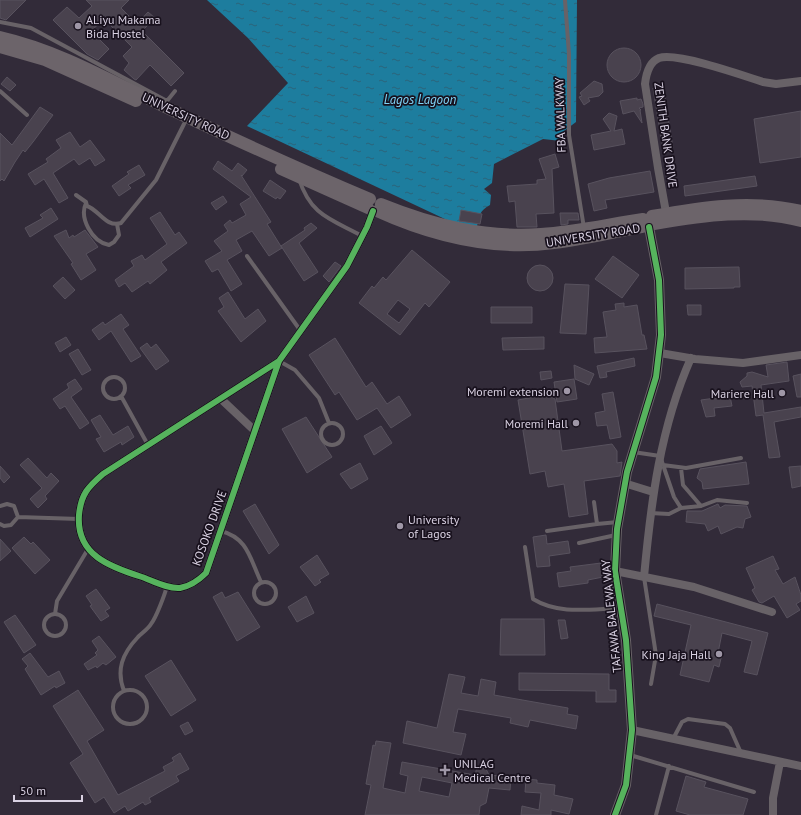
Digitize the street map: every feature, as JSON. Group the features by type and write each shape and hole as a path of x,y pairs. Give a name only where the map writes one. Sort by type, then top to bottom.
{"main road":[{"name":"UNIVERSITY ROAD","path":"0,37 38,48 77,64 374,207"},
{"name":"UNIVERSITY ROAD","path":"0,47 45,60 298,177 374,207 472,232 518,236 584,233 649,222 732,204 775,206 801,211"},
{"name":"UNIVERSITY ROAD","path":"667,218 746,214 768,215 801,221"}],"street":[{"name":"ZENITH BANK DRIVE","path":"667,218 645,84 646,74 652,64 657,59 674,57 763,82 776,84 801,81"},
{"name":"KOSOKO DRIVE","path":"279,361 103,474 90,485 84,494 79,519 82,539 94,555 115,568 167,586 178,588 189,586 199,580 206,573 279,361 347,266 363,236 374,207"},
{"name":"TAFAWA BALEWA WAY","path":"615,815 626,786 632,730 626,640 620,608 616,571 618,522 624,483 632,452 656,377 660,353 662,315 659,280 649,222"},
{"path":"660,353 691,358 743,363 801,355"},
{"path":"644,577 650,513 660,456 669,416 691,358"},
{"path":"221,399 254,430"},
{"path":"624,483 653,492"},
{"path":"616,571 694,587 772,612"},
{"path":"632,730 673,740 801,766"},
{"path":"773,815 773,798 780,762"}],"lane":[{"name":"FBA WALKWAY","path":"564,0 569,54 569,135 584,233"},
{"path":"0,22 31,28 167,101 176,91"},
{"path":"0,91 27,114"},
{"path":"76,195 86,202 87,206 93,208 105,221 116,224 121,223 152,185 184,124"},
{"path":"298,177 303,192 311,206 323,215 363,236"},
{"path":"86,202 83,212 86,223 90,230 103,244 109,244 117,239 119,235 116,224"},
{"path":"247,256 300,330"},
{"path":"279,361 295,370 319,398 329,423"},
{"path":"114,377 121,379 125,386 121,396 115,399 105,395 103,385 107,379 114,377"},
{"path":"121,396 148,445"},
{"path":"329,423 336,423 342,428 343,436 337,444 326,443 322,438 321,430 329,423"},
{"path":"632,452 660,456 674,497 681,508"},
{"path":"663,465 681,468 741,458"},
{"path":"681,468 682,485 701,506"},
{"path":"650,513 669,514 681,508 701,506 717,500 747,503"},
{"path":"594,502 597,524"},
{"path":"0,506 7,504 14,506 18,517"},
{"path":"18,517 79,519"},
{"path":"0,524 4,526 11,525 18,517"},
{"path":"547,531 618,522"},
{"path":"221,531 233,534 242,542 261,582"},
{"path":"579,543 617,535"},
{"path":"524,546 533,599 542,605 558,610 620,608"},
{"path":"55,614 57,600 88,548"},
{"path":"644,577 656,655 651,684"},
{"path":"261,582 269,582 275,587 276,595 270,603 262,604 254,597 254,590 261,582"},
{"path":"124,691 120,680 120,668 125,654 137,638 152,624 167,586"},
{"path":"55,614 62,616 66,623 62,633 56,636 46,632 43,625 48,616 55,614"},
{"path":"124,691 136,691 140,693 146,702 147,708 143,718 134,723 123,722 119,719 114,709 116,698 124,691"},
{"path":"673,740 682,722 688,719 725,724 730,728 742,754"},
{"path":"629,755 754,792"},
{"path":"656,815 668,766"}],"water":[{"name":"Lagos Lagoon","path":"207,0 577,0 576,122 564,131 561,141 543,139 494,164 492,183 484,189 491,195 490,205 480,214 477,228 464,228 247,126 288,83 248,38"}],"building":[{"path":"0,0 26,0 6,20 0,18"},
{"path":"86,0 129,0 121,8 137,24 148,12 155,18 142,31 184,73 171,86 150,65 136,80 134,79 124,70 129,63 123,56 132,47 104,19 91,31 109,49 98,60 87,54 53,20 67,7 79,18 92,6"},
{"path":"624,48 636,53 641,65 636,77 624,82 612,77 607,65 612,53"},
{"path":"7,77 16,85 10,91 1,84"},
{"path":"594,81 602,84 603,92 599,96 588,98 590,101 584,105 579,97 582,96 580,93"},
{"path":"663,86 673,148 663,149 653,88"},
{"path":"637,98 637,100 641,99 643,104 643,107 639,108 641,110 642,123 634,111 623,114 620,101"},
{"path":"40,107 53,115 25,152 23,150 4,181 2,179 0,181 0,133 12,145"},
{"path":"801,111 801,157 760,163 754,119"},
{"path":"609,113 617,116 614,131 622,129 625,144 594,150 591,135 611,131 603,119"},
{"path":"70,132 80,147 90,140 105,160 95,166 90,158 79,165 74,159 53,173 68,198 59,203 44,179 35,185 28,174 48,162 46,159 61,148 56,140"},
{"path":"555,154 559,167 552,169 554,213 536,214 537,227 517,227 515,201 509,202 507,186 537,184 537,180 546,179 539,159"},
{"path":"218,161 232,171 238,163 247,170 242,176 241,175 271,222 267,224 282,248 269,256 252,231 236,240 242,251 227,260 242,284 231,291 218,269 212,272 205,261 222,251 214,241 228,231 224,225 230,220 232,223 246,215 240,204 251,197 213,169"},
{"path":"139,165 145,175 128,185 131,188 119,196 112,186 129,174 127,172"},
{"path":"650,171 654,192 605,200 607,208 594,211 588,184 609,178"},
{"path":"755,176 757,186 685,196 684,186"},
{"path":"270,180 286,191 280,199 277,197 276,199 263,191"},
{"path":"223,196 227,202 216,210 211,203"},
{"path":"51,208 58,219 30,237 25,228 43,218 40,215"},
{"path":"461,210 482,214 480,224 459,221"},
{"path":"160,212 175,235 179,232 187,243 161,262 167,270 150,284 148,281 132,292 125,283 119,287 115,280 134,266 131,261 142,255 145,260 167,244 150,218"},
{"path":"560,213 578,213 579,220 568,220 568,224 561,225"},
{"path":"311,223 317,228 299,243 318,272 304,281 281,246 305,230 304,228"},
{"path":"66,230 69,238 73,235 74,237 85,230 98,247 86,254 96,270 81,280 71,264 73,263 54,236"},
{"path":"412,250 450,282 429,307 425,303 400,335 359,303 372,286 374,288 383,277 386,280","holes":["398,300 410,309 399,323 387,314"]},
{"path":"613,256 639,275 622,298 595,279"},
{"path":"335,262 341,266 329,282 323,276"},
{"path":"540,265 549,269 553,278 549,287 540,291 531,287 527,278 531,269"},
{"path":"739,267 740,287 685,289 685,268"},
{"path":"63,277 75,290 65,299 53,286"},
{"path":"565,284 589,285 586,334 560,333"},
{"path":"228,292 245,319 258,309 266,321 241,342 218,311 224,307 219,298"},
{"path":"624,303 624,307 637,305 642,335 644,335 647,349 595,353 594,338 607,337 603,312 616,310 615,304"},
{"path":"687,305 701,305 701,315 688,315"},
{"path":"491,307 532,307 532,323 491,323"},
{"path":"121,314 129,325 123,329 141,356 131,362 111,331 99,340 92,330 103,322 105,325"},
{"path":"66,337 71,345 60,352 55,343"},
{"path":"544,337 544,349 503,350 502,338"},
{"path":"335,338 366,387 372,382 387,404 399,396 411,415 391,428 377,408 357,420 339,392 335,395 309,355"},
{"path":"147,343 151,348 156,344 169,361 156,370 140,348"},
{"path":"78,349 91,370 82,375 69,354"},
{"path":"634,358 635,366 606,372 607,377 600,378 597,366"},
{"path":"787,362 789,381 761,385 764,413 801,407 801,417 774,422 780,457 769,458 763,415 756,416 752,386 742,387 740,382 747,376 747,373 752,372 768,377 766,365"},
{"path":"574,365 594,374 589,385 575,379"},
{"path":"551,371 552,378 541,380 540,372"},
{"path":"801,374 801,397 797,397 793,376"},
{"path":"75,379 82,389 71,397 89,423 80,429 65,406 60,409 53,399 69,388 67,384"},
{"path":"574,379 577,399 557,402 554,382"},
{"path":"540,391 555,399 562,451 612,444 617,451 617,463 622,462 620,476 584,481 588,514 569,517 564,484 548,487 545,471 530,474 518,400 534,397"},
{"path":"613,392 621,437 610,439 607,425 597,426 595,413 605,411 602,394"},
{"path":"730,396 732,406 714,408 715,416 706,417 701,400"},
{"path":"100,415 113,435 128,426 134,437 122,445 121,442 104,452 96,439 101,437 91,420"},
{"path":"306,417 332,457 307,473 282,429"},
{"path":"381,426 392,443 374,455 364,436"},
{"path":"28,458 47,478 51,473 59,481 45,496 47,499 38,508 30,499 42,488 20,465"},
{"path":"746,462 749,484 703,489 702,482 697,478 700,469"},
{"path":"360,463 368,479 351,489 340,474"},
{"path":"0,466 10,477 4,483 0,478"},
{"path":"801,466 801,486 792,488 789,467"},
{"path":"255,504 279,545 269,554 243,511"},
{"path":"718,504 720,508 725,505 747,506 751,517 745,519 743,528 737,527 721,534 718,526 708,531 705,524 686,522 687,511 702,511"},
{"path":"546,535 547,544 568,541 570,553 549,556 550,566 537,567 533,537"},
{"path":"24,537 31,544 33,542 50,560 35,574 12,548"},
{"path":"0,539 11,551 0,561"},
{"path":"317,555 329,574 319,580 321,582 315,586 300,567"},
{"path":"773,556 779,569 775,570 783,584 795,577 801,595 801,601 796,604 800,610 787,618 774,596 762,603 759,602 752,590 755,588 746,568"},
{"path":"601,563 603,577 588,580 588,583 559,587 557,573 571,571 570,567"},
{"path":"96,589 110,608 105,611 109,616 101,621 90,606 92,605 86,596"},
{"path":"222,592 225,598 238,592 260,627 237,641 213,597"},
{"path":"306,596 314,613 297,622 288,607"},
{"path":"657,604 768,633 757,675 744,672 752,641 722,633 718,653 722,654 719,667 714,665 709,682 680,675 691,625 654,616"},
{"path":"15,615 36,645 24,653 4,622"},
{"path":"501,619 544,619 545,655 500,655"},
{"path":"558,620 565,620 568,638 561,639"},
{"path":"99,636 116,657 106,665 103,663 97,668 96,666 88,670 84,664 97,655 95,653 98,650 92,641"},
{"path":"30,653 48,677 59,671 65,683 56,688 55,686 41,695 25,669 28,666 22,659"},
{"path":"171,660 196,700 171,716 145,676"},
{"path":"519,673 609,674 609,690 616,690 616,702 596,702 596,691 519,690"},
{"path":"449,674 465,677 461,693 478,696 481,679 496,682 494,695 568,708 567,714 578,716 576,729 530,720 528,727 510,723 511,718 458,709 453,732 466,734 461,755 403,743 407,721 437,728"},
{"path":"78,690 104,730 87,741 118,795 165,771 163,767 174,761 172,758 180,753 189,769 176,776 179,781 149,798 151,802 145,805 143,802 128,811 125,806 114,813 104,797 95,803 70,763 83,754 53,706"},
{"path":"188,722 193,731 185,735 180,726"},
{"path":"376,741 391,743 383,788 405,793 408,776 400,774 402,762 475,775 477,767 486,769 489,775 511,777 510,790 489,788 486,803 480,806 479,815 365,815 371,785 366,784 373,745 375,746","holes":["422,777 452,783 449,797 419,791"]},
{"path":"686,776 706,782 704,787 748,799 743,815 690,815 676,811"},
{"path":"526,779 537,780 537,783 555,785 554,795 573,799 569,814 551,810 551,815 521,815 522,806 539,810 541,793 525,792"}],"cycle path":[{"path":"279,361 103,474 93,483 81,502 79,515 80,529 83,540 89,550 107,564 118,569 175,588 188,586 197,581 206,573 279,361 347,266 367,227 373,211"},
{"path":"615,815 626,785 632,730 626,640 615,571 617,529 627,472 656,377 661,335 659,280 649,227"}],"place":[{"name":"ALiyu Makama Bida Hostel","path":"78,26"},
{"name":"Moremi extension","path":"567,391"},
{"name":"Mariere Hall","path":"782,393"},
{"name":"Moremi Hall","path":"576,423"},
{"name":"University of Lagos","path":"400,526"},
{"name":"King Jaja Hall","path":"719,654"},
{"name":"UNILAG Medical Centre","path":"445,770"}]}
